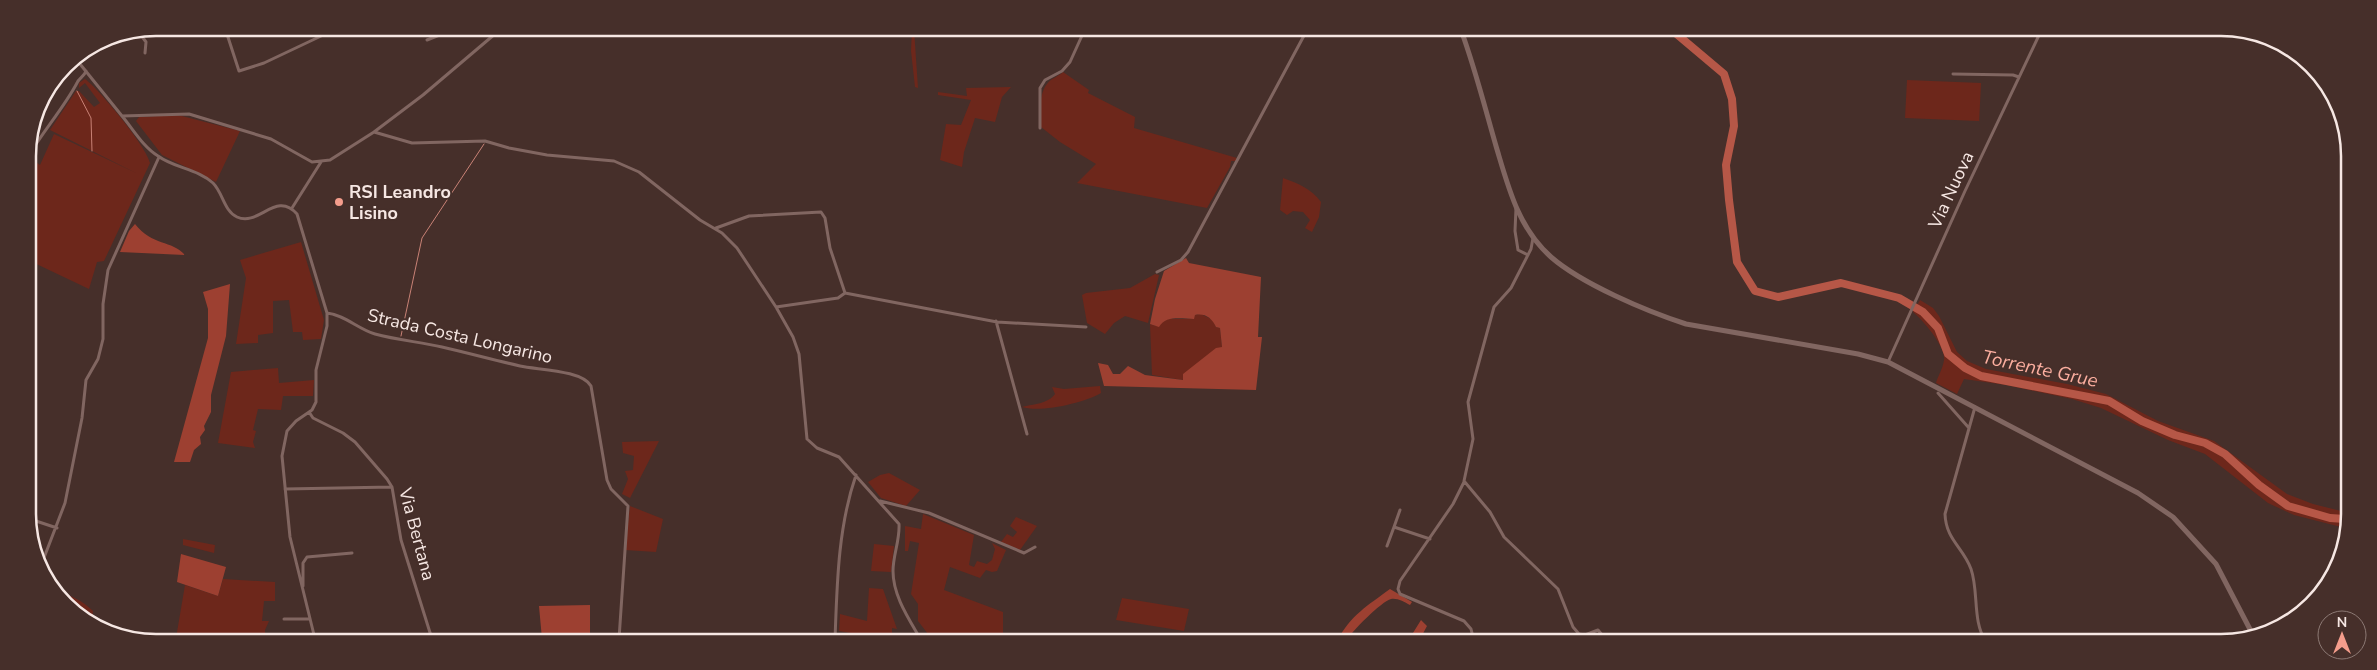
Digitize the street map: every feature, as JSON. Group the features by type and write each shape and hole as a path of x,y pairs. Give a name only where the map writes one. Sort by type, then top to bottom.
{"main road":[{"path":"1462,36 1516,207 1533,238 1550,256 1574,274 1667,318 1700,327 1858,354 1888,362 2138,493 2173,517 2216,564 2250,630"}],"street":[{"path":"228,36 239,71 264,63 319,36"},
{"path":"427,40 437,36"},
{"path":"122,116 189,114 250,131 271,139 303,158 322,162 330,160 374,132 492,36"},
{"path":"1040,128 1040,88 1045,80 1062,71 1070,62 1082,36"},
{"path":"1157,272 1181,260 1188,252 1305,36"},
{"name":"Via Nuova","path":"1888,362 1965,191 2039,36"},
{"path":"142,37 146,42 145,53"},
{"path":"81,62 86,70"},
{"path":"81,62 150,150 159,157 198,174 212,183 230,212 238,218 260,215 276,206 284,205 292,208 297,214 327,313 326,331 316,370 316,402 309,412 296,421 287,431 282,456 289,530 313,634"},
{"path":"37,143 67,103 86,70"},
{"path":"1953,74 2013,75 2019,77"},
{"path":"374,132 412,143 476,140 547,154 614,162 639,172 700,220 715,228 737,248 776,307 793,337 799,354 807,439 817,448 839,457 898,524 899,534 893,572 902,606 917,634"},
{"path":"44,558 65,503 82,418 86,380 98,358 103,339 103,296 108,270 159,157"},
{"path":"292,208 322,162"},
{"path":"1516,207 1515,231 1518,250 1528,255"},
{"path":"715,228 749,216 820,212 824,218 830,248 845,292"},
{"path":"1472,633 1471,629 1464,622 1400,594 1398,589 1400,581 1454,504 1464,481 1473,439 1468,402 1494,307 1511,288 1528,255 1533,238"},
{"path":"776,307 838,298 845,292"},
{"path":"845,292 996,322 1086,327"},
{"name":"Strada Costa Longarino","path":"327,313 349,320 362,329 376,334 458,350 521,366 573,375 588,382 591,386 607,480 611,489 628,506 619,634"},
{"path":"996,322 1027,434"},
{"path":"1938,393 1969,428"},
{"path":"1975,407 1945,514 1946,526 1952,540 1971,569 1979,622 1983,633"},
{"name":"Via Bertana","path":"309,412 313,418 343,433 355,442 382,471 392,488 402,540 430,634"},
{"path":"835,634 842,531 846,505 856,475"},
{"path":"1464,481 1490,512 1504,536 1558,590 1579,633"},
{"path":"285,488 392,488"},
{"path":"879,501 929,513 1024,553 1035,546"},
{"path":"1388,546 1400,510"},
{"path":"36,521 57,528"},
{"path":"1394,527 1430,539"},
{"path":"302,589 303,563 307,556 352,553"},
{"path":"284,619 309,620"},
{"path":"1589,633 1598,630 1601,633"}],"shaded area":[{"path":"912,36 914,36 918,88 915,87 911,51"},
{"path":"1063,72 1089,90 1088,93 1135,117 1134,128 1237,158 1236,161 1231,161 1230,167 1207,208 1077,183 1096,164 1060,142 1041,127 1041,105 1044,88"},
{"path":"85,79 101,94 141,145 150,163 104,261 97,262 89,289 37,264 37,163 40,165 54,134 136,173 50,130 76,91 79,91 94,107 100,103 85,83 79,88 79,83"},
{"path":"1907,80 1981,83 1979,124 1979,121 1905,118"},
{"path":"1011,87 1002,97 995,122 975,118 964,152 962,167 940,160 946,124 961,125 971,100 938,95 938,92 967,96 966,88"},
{"path":"178,115 240,131 216,182 162,155 136,121 139,117"},
{"path":"1283,178 1309,190 1321,202 1319,217 1312,232 1305,228 1310,220 1303,212 1293,211 1287,215 1280,210"},
{"path":"135,224 148,236 180,250 185,255 120,252 129,231"},
{"path":"301,242 324,320 321,339 303,340 302,332 293,332 289,300 273,301 273,333 258,335 258,343 236,344 246,278 240,260"},
{"path":"1186,258 1189,263 1261,277 1258,337 1262,337 1256,390 1104,386 1098,363 1108,365 1113,374 1120,374 1128,366 1145,375 1183,380 1183,374 1216,348 1222,347 1220,328 1216,327 1205,316 1195,315 1194,319 1170,319 1159,327 1150,324 1155,299 1164,271"},
{"path":"1155,274 1159,275 1148,323 1125,316 1114,323 1105,334 1087,323 1082,295 1130,288"},
{"path":"230,284 226,336 211,395 211,412 204,426 205,430 200,437 201,444 194,450 190,462 174,462 208,338 208,309 203,292"},
{"path":"1920,300 1933,308 1957,352 1967,361 1986,369 2067,384 2106,394 2158,421 2214,441 2287,494 2313,504 2341,511 2339,527 2294,515 2268,503 2205,454 2168,440 2101,408 2072,399 2006,385 1964,379 1957,394 1936,383 1944,355 1933,334 1913,312"},
{"path":"1201,314 1213,320 1216,327 1220,328 1222,347 1183,380 1152,375 1150,324 1156,326 1168,319 1193,319 1195,315"},
{"path":"278,368 279,383 314,380 313,396 283,396 281,410 258,409 253,430 256,431 253,442 255,448 218,443 231,372"},
{"path":"1100,386 1101,393 1073,403 1040,409 1022,407 1048,400 1055,394 1052,387 1064,389"},
{"path":"659,441 630,498 622,494 628,479 625,471 633,470 634,456 623,453 622,442"},
{"path":"889,473 920,490 906,506 881,498 868,482 880,475"},
{"path":"630,506 663,519 656,552 625,550"},
{"path":"923,514 974,535 969,565 974,567 977,561 987,564 992,560 995,549 992,543 1006,550 997,571 986,570 980,578 950,567 944,590 1003,612 1003,634 928,634 918,621 918,604 911,594 919,543 910,541 908,551 905,551 905,526 921,529"},
{"path":"1016,517 1037,526 1020,550 1001,542 1007,534 1013,537 1017,532 1010,526"},
{"path":"183,539 215,545 214,553 183,545"},
{"path":"874,544 894,546 891,572 871,571"},
{"path":"181,554 226,567 218,596 177,582"},
{"path":"223,579 275,582 275,601 264,601 262,621 269,621 265,634 177,634 185,585 218,596"},
{"path":"869,588 883,589 897,629 892,628 892,634 855,634 839,631 840,614 867,621"},
{"path":"1390,589 1412,602 1410,605 1401,600 1391,599 1367,617 1352,633 1341,633 1348,624 1367,606"},
{"path":"68,595 85,604 93,611 92,616"},
{"path":"1122,598 1189,609 1184,631 1116,620"},
{"path":"590,605 590,634 542,634 539,606"},
{"path":"1421,620 1427,626 1423,633 1413,633"}],"waterway":[{"name":"Torrente Grue","path":"1679,36 1724,74 1732,99 1734,126 1726,165 1729,200 1737,262 1755,291 1778,297 1841,283 1899,298 1923,312 1938,328 1948,354 1965,368 1981,376 2109,401 2142,421 2175,435 2205,443 2225,454 2259,485 2288,506 2330,518 2340,519"},
{"path":"77,91 91,118 92,151"},
{"path":"401,336 422,238 484,144"}],"place":[{"name":"RSI Leandro Lisino","path":"339,202"}]}
